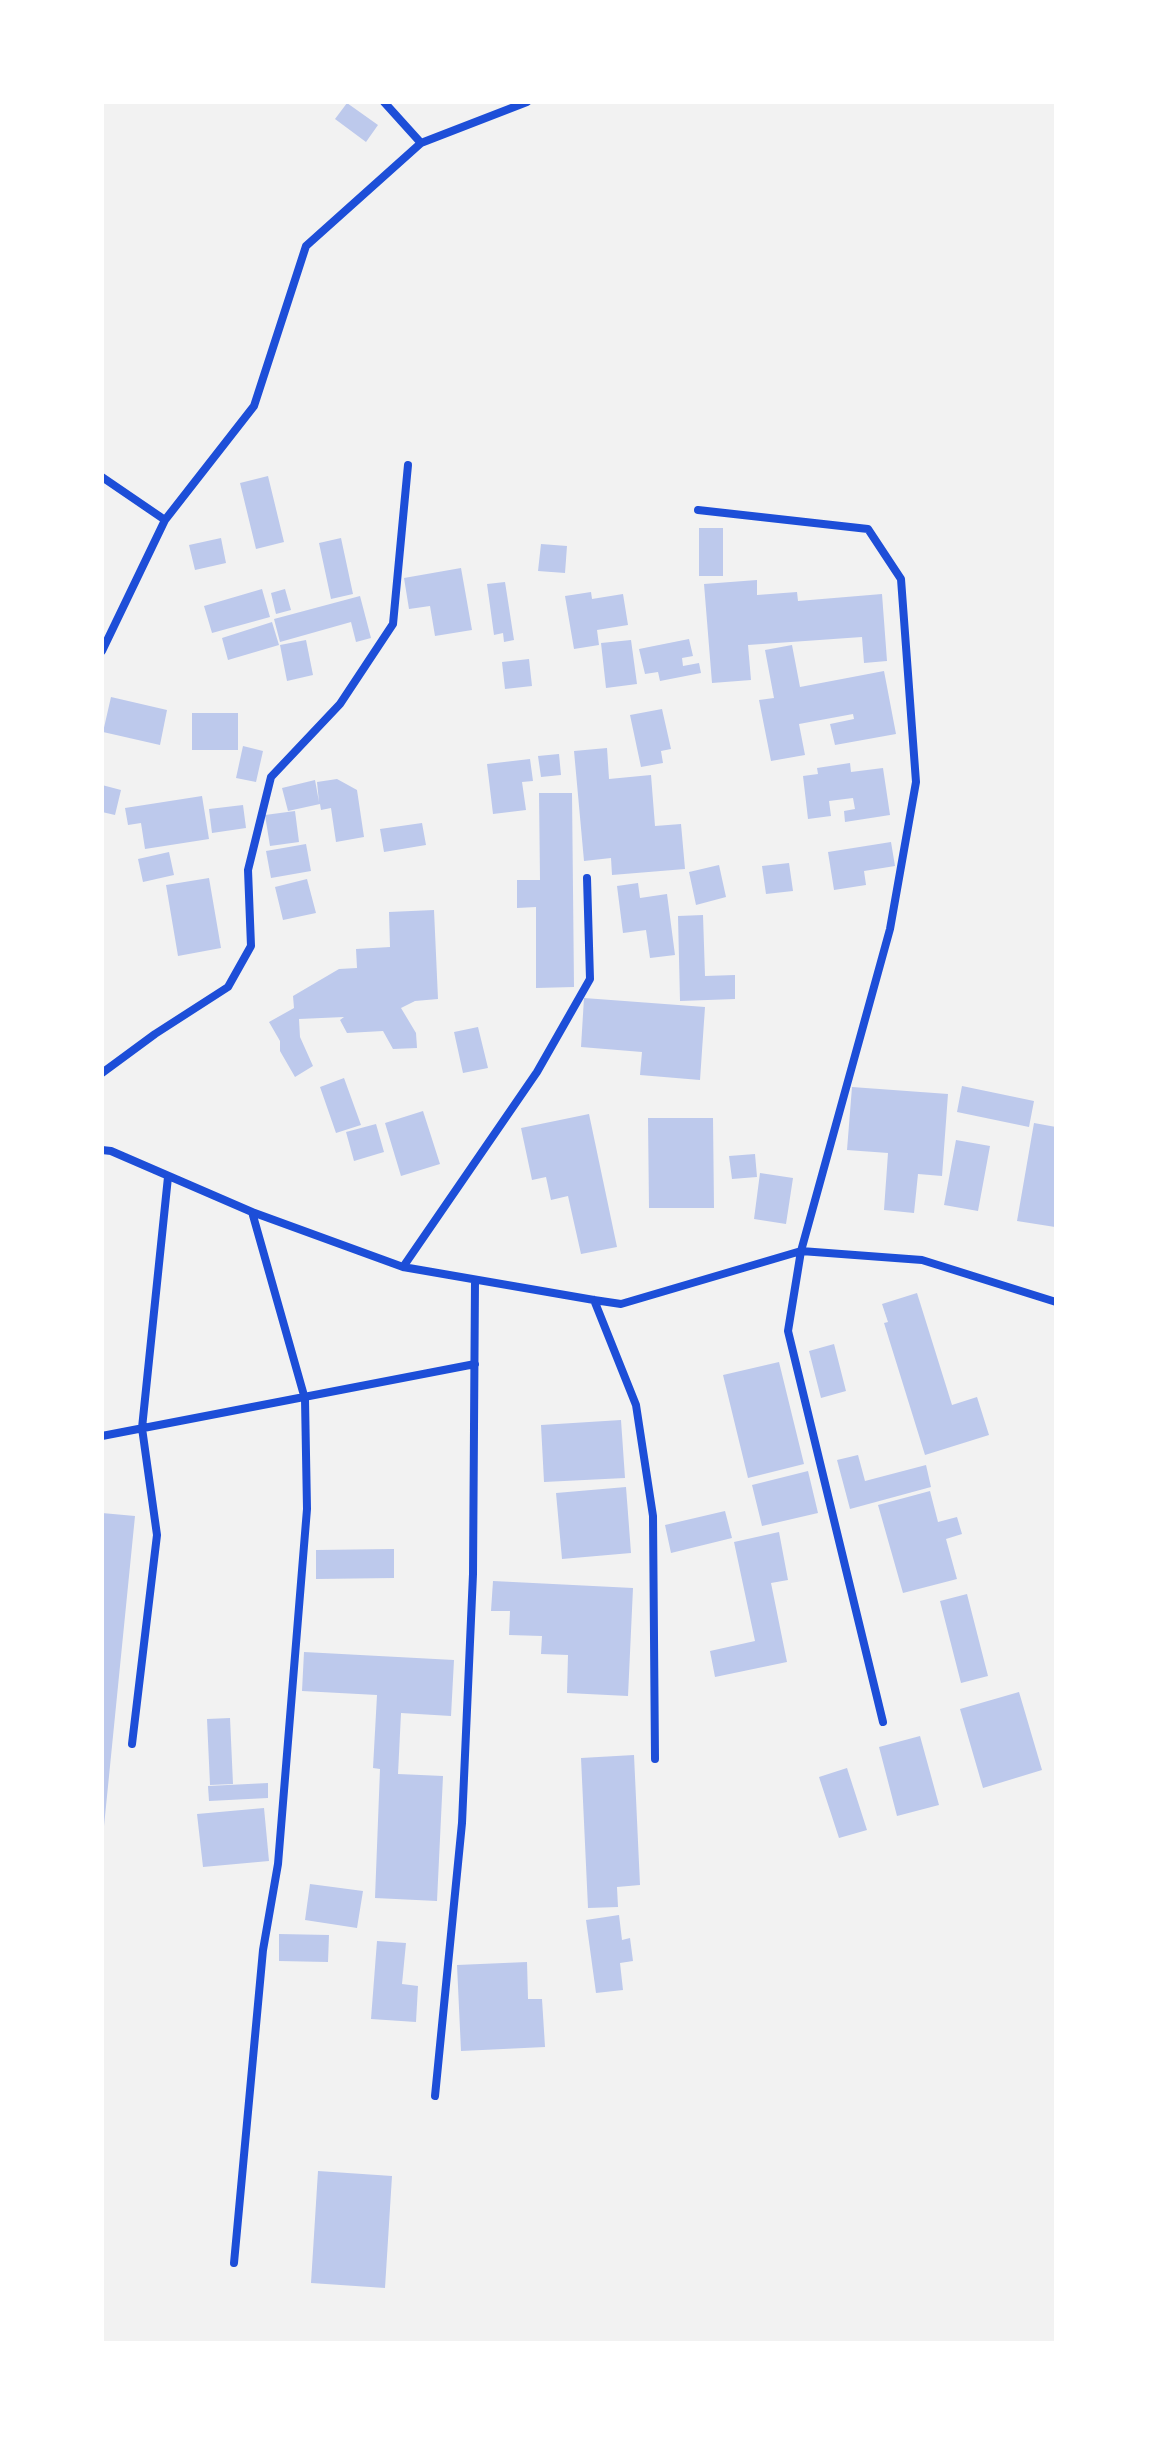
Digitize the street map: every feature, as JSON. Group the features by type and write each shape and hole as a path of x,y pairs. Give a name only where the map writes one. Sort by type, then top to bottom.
{"street":[{"path":"384,102 421,143"},
{"path":"102,651 165,520 254,406 306,246 421,143 527,102"},
{"path":"102,1073 228,987 251,946 248,870 271,777 340,704 393,624 408,465"},
{"path":"102,477 165,520"},
{"path":"698,510 868,529 901,579 916,782 890,929 801,1251 788,1331 827,1503 883,1722"},
{"path":"403,1267 537,1072 590,979 587,878"},
{"path":"102,1150 111,1151 252,1212 403,1267 594,1300 621,1304 801,1251 922,1260 1056,1302"},
{"path":"132,1744 157,1535 142,1428 168,1177"},
{"path":"234,2263 263,1950 278,1864 307,1509 305,1399 252,1212"},
{"path":"435,2096 462,1823 473,1574 475,1280"},
{"path":"594,1300 636,1405 653,1516 655,1759"},
{"path":"102,1436 475,1364"}],"building":[{"path":"347,103 378,125 366,142 335,119"},
{"path":"268,476 284,542 256,549 240,483"},
{"path":"699,528 723,528 723,576 699,576"},
{"path":"221,538 226,563 195,570 189,545"},
{"path":"341,538 353,594 331,599 319,543"},
{"path":"541,544 567,546 565,573 538,571"},
{"path":"461,568 472,630 435,636 430,606 409,609 404,578"},
{"path":"757,580 757,595 797,592 798,601 882,594 887,661 864,663 862,637 748,645 751,680 712,683 704,584"},
{"path":"505,582 514,640 504,642 503,633 494,635 487,584"},
{"path":"262,589 270,617 212,633 204,606"},
{"path":"285,589 291,610 276,614 271,593"},
{"path":"591,592 592,599 623,594 628,625 597,630 599,645 574,649 565,596"},
{"path":"360,596 371,638 356,642 351,622 280,642 274,619"},
{"path":"272,622 279,645 228,660 222,638"},
{"path":"689,639 693,656 682,658 683,666 699,663 701,673 660,681 658,672 645,674 639,649"},
{"path":"306,640 313,675 287,681 280,645"},
{"path":"631,640 637,684 606,688 601,643"},
{"path":"792,645 800,687 884,671 896,734 835,745 830,724 854,719 853,714 799,724 805,755 771,761 759,700 774,698 765,650"},
{"path":"529,659 532,686 505,689 502,662"},
{"path":"111,697 167,710 160,745 103,732"},
{"path":"662,709 671,749 661,751 663,763 641,767 630,715"},
{"path":"192,713 238,713 238,750 192,750"},
{"path":"243,746 263,751 256,782 236,778"},
{"path":"607,748 609,779 651,775 655,826 681,824 685,869 612,875 611,858 584,861 574,751"},
{"path":"559,754 561,775 541,777 538,756"},
{"path":"530,759 533,781 522,782 526,810 493,814 487,764"},
{"path":"850,763 851,772 883,768 890,815 845,822 844,811 855,809 853,798 829,801 831,816 808,819 803,776 818,774 817,768"},
{"path":"337,779 357,790 364,837 336,842 331,808 321,810 320,804 288,811 282,788 315,780 319,802 317,782"},
{"path":"102,785 121,790 115,815 102,812"},
{"path":"539,793 572,793 574,987 536,988 536,907 517,908 517,880 540,880"},
{"path":"202,796 209,839 145,849 141,823 128,825 125,808"},
{"path":"243,805 246,828 212,833 209,809"},
{"path":"295,811 299,842 270,846 265,815"},
{"path":"422,823 426,845 384,852 380,829"},
{"path":"891,842 895,866 864,871 866,885 834,890 828,852"},
{"path":"306,844 311,871 271,878 266,851"},
{"path":"169,852 174,875 143,882 138,859"},
{"path":"789,863 793,891 766,894 762,866"},
{"path":"719,865 726,897 696,905 689,872"},
{"path":"209,878 221,948 178,956 166,885"},
{"path":"307,879 316,913 283,920 275,887"},
{"path":"638,883 640,898 667,894 675,955 650,958 646,930 623,933 617,886"},
{"path":"434,910 438,999 415,1001 401,1008 416,1033 417,1048 393,1049 383,1031 347,1033 340,1020 344,1017 299,1019 300,1037 313,1066 295,1077 280,1051 280,1041 269,1022 294,1008 293,996 339,969 357,968 356,949 390,947 389,912"},
{"path":"703,915 705,976 735,975 735,999 680,1001 678,916"},
{"path":"584,998 705,1007 700,1080 640,1075 642,1052 581,1047"},
{"path":"478,1027 488,1068 463,1073 454,1032"},
{"path":"344,1078 361,1125 336,1133 320,1087"},
{"path":"962,1086 1034,1101 1029,1127 957,1112"},
{"path":"852,1087 948,1094 942,1176 918,1174 914,1213 884,1210 888,1153 847,1150"},
{"path":"423,1111 440,1164 401,1176 385,1123"},
{"path":"589,1114 617,1247 581,1254 568,1196 551,1200 546,1177 532,1180 521,1128"},
{"path":"648,1118 713,1118 714,1208 649,1208"},
{"path":"1034,1123 1056,1127 1055,1227 1017,1221"},
{"path":"376,1124 384,1152 354,1161 346,1132"},
{"path":"956,1140 990,1146 978,1211 944,1205"},
{"path":"755,1154 757,1177 732,1179 729,1156"},
{"path":"760,1173 793,1178 786,1224 754,1219"},
{"path":"917,1293 952,1405 977,1397 989,1435 925,1455 884,1323 888,1322 882,1304"},
{"path":"834,1344 846,1391 821,1398 809,1351"},
{"path":"779,1362 804,1464 748,1478 723,1375"},
{"path":"621,1420 625,1478 544,1482 541,1425"},
{"path":"858,1455 865,1481 926,1465 931,1487 850,1509 837,1460"},
{"path":"808,1471 818,1513 762,1526 752,1485"},
{"path":"626,1487 631,1553 562,1559 556,1493"},
{"path":"930,1491 938,1522 957,1517 962,1534 946,1539 957,1579 903,1593 878,1505"},
{"path":"725,1511 732,1538 671,1553 665,1525"},
{"path":"102,1513 135,1516 104,1826 102,1826"},
{"path":"779,1532 788,1580 771,1583 787,1662 715,1677 710,1651 755,1641 734,1542"},
{"path":"394,1549 394,1578 316,1579 316,1550"},
{"path":"493,1581 633,1588 628,1696 567,1693 568,1655 541,1654 542,1636 509,1635 510,1611 491,1611"},
{"path":"967,1594 988,1676 961,1683 940,1601"},
{"path":"304,1652 454,1660 451,1716 401,1713 398,1774 443,1776 437,1901 375,1898 380,1769 373,1768 377,1695 302,1691"},
{"path":"1019,1692 1042,1770 983,1788 960,1709"},
{"path":"230,1718 233,1784 210,1785 207,1719"},
{"path":"920,1736 939,1805 897,1816 879,1747"},
{"path":"634,1755 640,1885 617,1887 618,1907 588,1908 581,1758"},
{"path":"847,1768 867,1830 839,1838 819,1777"},
{"path":"268,1783 268,1798 209,1801 208,1786"},
{"path":"264,1808 269,1861 203,1867 197,1814"},
{"path":"310,1884 363,1891 357,1928 305,1920"},
{"path":"619,1915 622,1940 630,1938 633,1961 620,1963 623,1990 596,1993 586,1920"},
{"path":"279,1934 329,1935 328,1962 279,1961"},
{"path":"377,1941 406,1943 402,1984 418,1986 416,2022 371,2019"},
{"path":"527,1962 528,1999 542,1999 545,2047 461,2051 457,1965"},
{"path":"318,2171 392,2176 385,2288 311,2283"}]}
